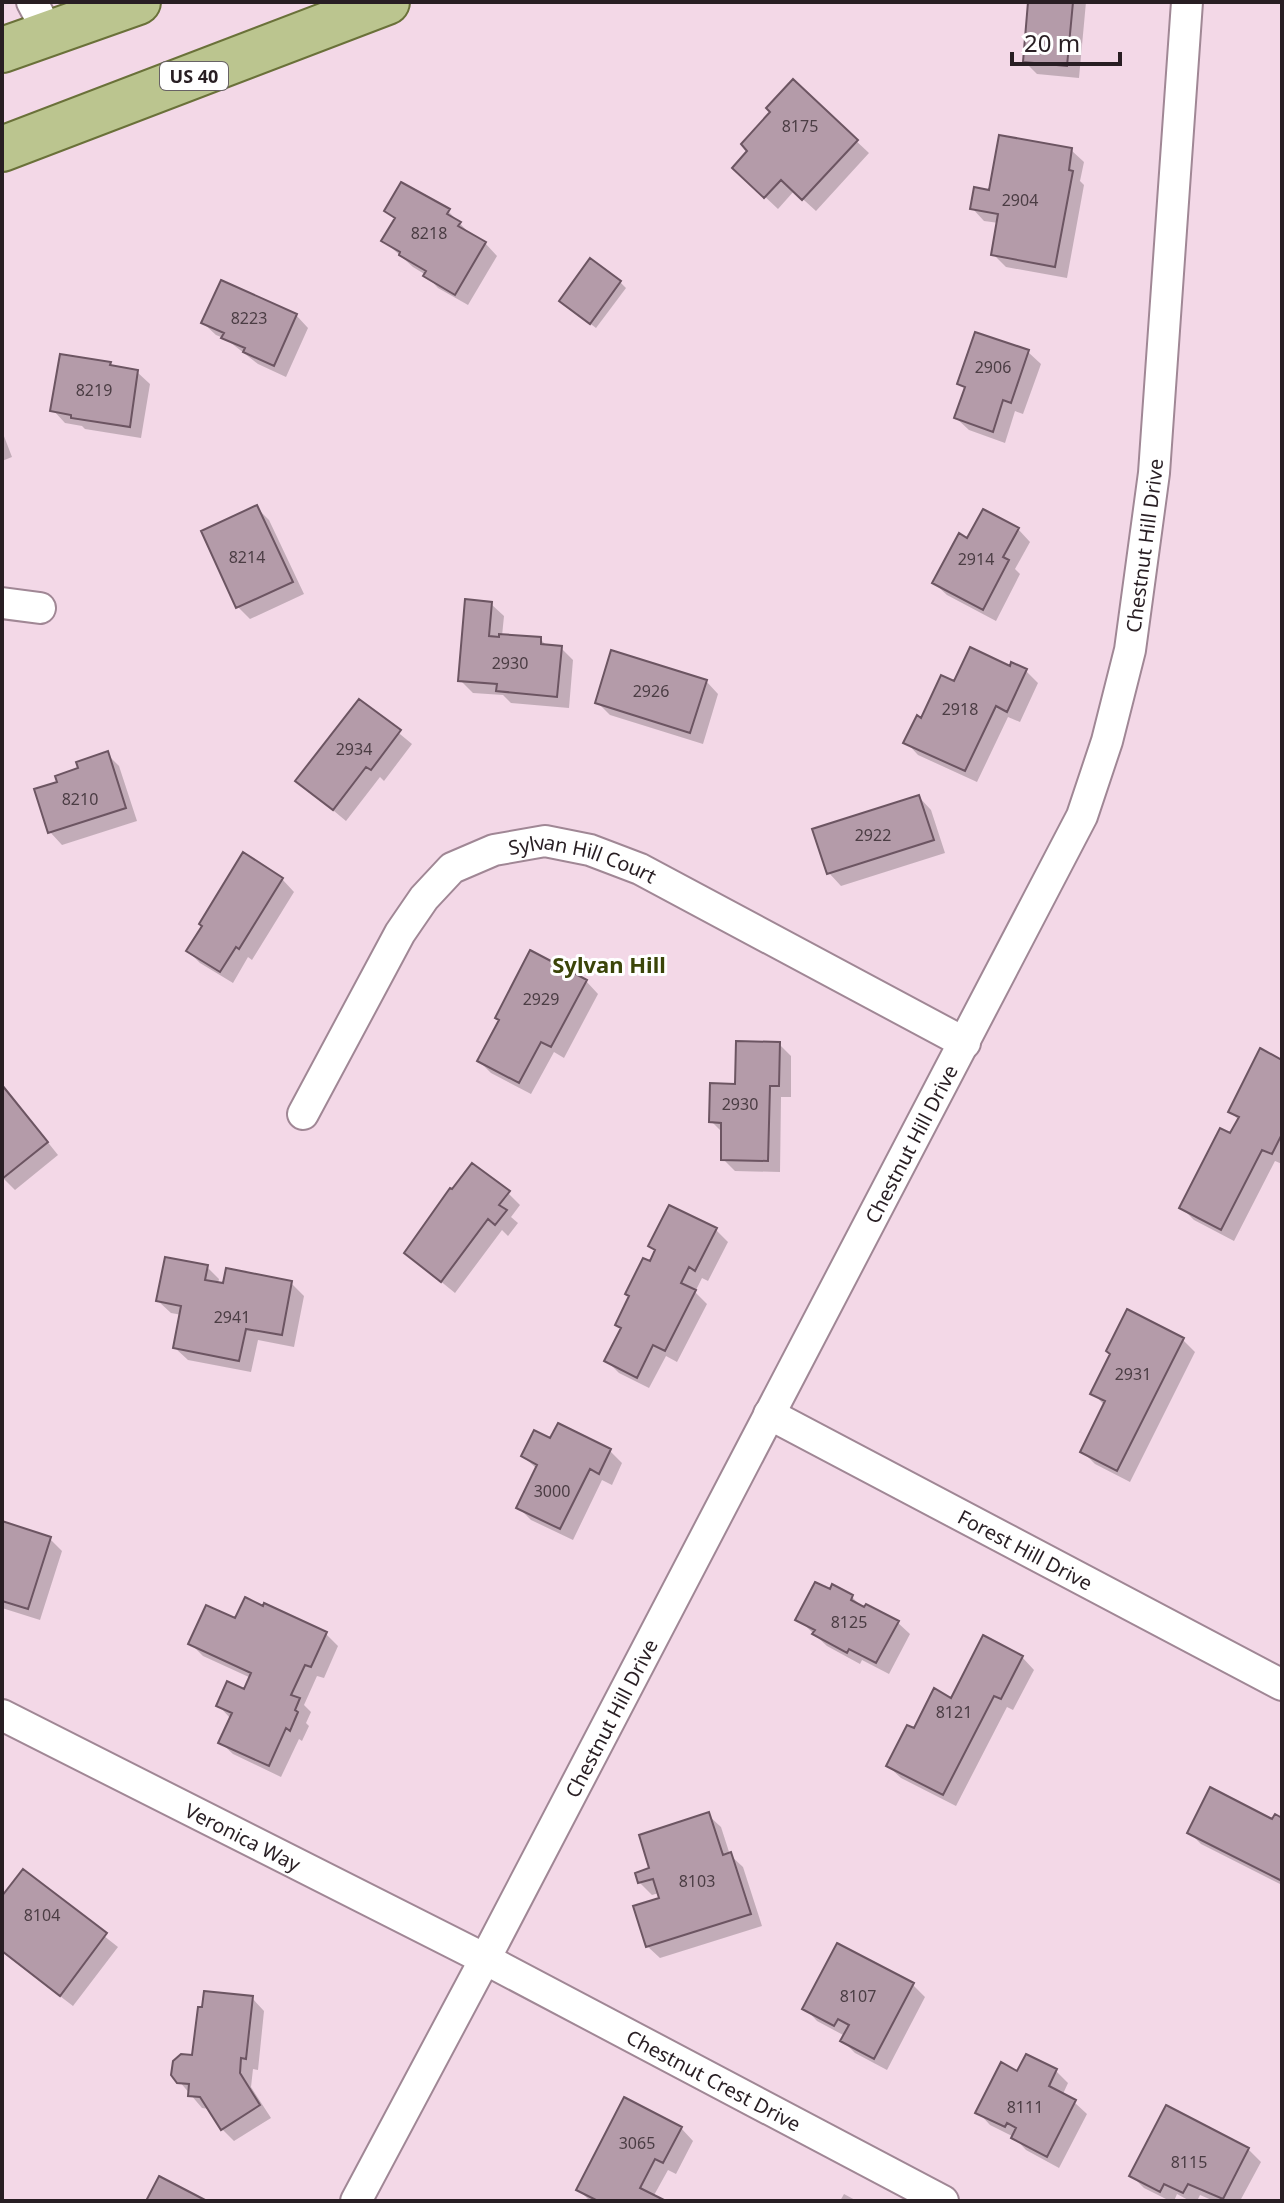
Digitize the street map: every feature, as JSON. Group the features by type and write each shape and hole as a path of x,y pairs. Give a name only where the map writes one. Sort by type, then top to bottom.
{"main road":[{"path":"2,50 41,18 138,2"},
{"name":"US 40","path":"2,149 387,2"}],"street":[{"name":"Chestnut Hill Drive","path":"356,2201 1082,816 1107,741 1130,650 1154,473 1187,2"},
{"path":"2,603 40,608"},
{"name":"Sylvan Hill Court","path":"303,1114 400,933 424,898 452,868 494,850 545,841 590,850 640,869 965,1043"},
{"name":"Forest Hill Drive","path":"769,1414 1282,1685"},
{"name":"Veronica Way","path":"2,1715 485,1959"},
{"name":"Chestnut Crest Drive","path":"485,1959 943,2201"}],"building":[{"path":"1028,2 1073,2 1067,66 1023,62"},
{"path":"793,79 858,140 802,200 781,180 764,198 732,168 747,151 741,144 770,112 766,108"},
{"path":"999,135 1072,148 1069,170 1073,171 1055,267 991,255 998,214 970,209 974,187 989,190"},
{"path":"401,182 450,209 447,214 461,222 458,226 486,242 455,295 423,276 426,271 381,241 395,218 384,211"},
{"path":"590,258 621,281 590,324 559,301"},
{"path":"221,280 297,314 274,366 243,352 245,348 221,338 224,333 201,323"},
{"path":"975,332 1029,350 1011,403 1003,400 993,432 954,418 965,387 957,384"},
{"path":"60,354 111,362 110,365 138,370 130,427 71,418 71,415 50,411"},
{"path":"257,505 293,582 236,608 201,531"},
{"path":"983,509 1019,528 1003,557 1009,560 983,610 932,583 959,533 967,538"},
{"path":"465,599 492,602 489,636 541,637 541,644 562,646 557,697 496,691 497,684 458,681"},
{"path":"970,647 1010,666 1011,662 1027,669 1007,712 996,706 965,771 903,743 917,715 921,718 941,675 954,681"},
{"path":"611,650 707,680 690,733 595,703"},
{"path":"359,699 401,730 371,770 366,767 333,810 295,781"},
{"path":"108,751 126,808 48,833 34,789 57,782 55,776 78,768 76,762"},
{"path":"919,795 934,840 827,874 812,829"},
{"path":"243,852 283,878 239,949 236,947 220,972 186,951"},
{"path":"530,950 587,980 551,1047 541,1042 519,1083 477,1061"},
{"path":"736,1041 780,1042 779,1086 770,1086 768,1161 721,1160 721,1123 709,1122 710,1083 735,1084"},
{"path":"1260,1048 1282,1060 1282,1134 1272,1154 1262,1150 1221,1230 1179,1208 1220,1128 1230,1133 1239,1117 1228,1112"},
{"path":"2,1085 48,1142 2,1179"},
{"path":"472,1163 510,1191 499,1205 507,1210 495,1225 488,1219 441,1282 404,1253 450,1188"},
{"path":"669,1205 717,1228 695,1271 689,1267 681,1283 696,1290 665,1351 653,1345 637,1378 604,1361 621,1328 615,1325 629,1296 625,1294 643,1258 650,1261 655,1250 648,1246"},
{"path":"165,1257 208,1265 205,1280 223,1283 226,1268 292,1281 282,1335 246,1329 239,1361 173,1348 181,1306 156,1301"},
{"path":"1127,1309 1184,1338 1117,1471 1080,1452 1105,1401 1090,1394 1110,1354 1106,1351"},
{"path":"558,1423 611,1449 599,1474 590,1469 560,1529 516,1508 537,1465 521,1456 534,1430 550,1438"},
{"path":"2,1521 51,1537 28,1609 2,1601"},
{"path":"815,1582 830,1589 832,1584 853,1595 851,1600 899,1621 876,1663 849,1649 847,1653 812,1634 815,1630 795,1620"},
{"path":"245,1597 327,1632 311,1667 305,1665 291,1695 300,1698 295,1710 298,1712 290,1731 286,1728 269,1766 218,1743 232,1713 216,1706 227,1681 244,1689 251,1673 188,1644 206,1605 235,1618"},
{"path":"983,1635 1023,1656 1001,1699 994,1696 943,1795 886,1766 907,1725 914,1728 934,1688 951,1698"},
{"path":"1210,1787 1272,1819 1275,1814 1282,1818 1282,1881 1187,1833"},
{"path":"709,1812 723,1855 731,1852 751,1914 646,1947 633,1906 659,1898 653,1879 638,1883 635,1873 649,1868 639,1835"},
{"path":"23,1869 107,1933 60,1996 2,1951 2,1896"},
{"path":"837,1943 914,1983 874,2059 840,2041 849,2025 838,2019 834,2026 802,2009"},
{"path":"204,1991 253,1996 246,2059 241,2058 240,2073 260,2105 221,2130 200,2097 188,2096 189,2084 177,2083 171,2075 173,2061 181,2054 192,2055 198,2007 202,2007"},
{"path":"1026,2054 1057,2069 1049,2086 1076,2100 1047,2157 1011,2138 1016,2128 1007,2123 1005,2127 975,2113 1001,2062 1017,2071"},
{"path":"624,2097 682,2127 663,2163 655,2159 640,2188 666,2201 598,2201 576,2190"},
{"path":"1166,2105 1249,2148 1223,2199 1188,2184 1183,2193 1164,2184 1160,2192 1129,2176"},
{"path":"159,2176 207,2201 146,2201"}],"district":[{"name":"Sylvan Hill","path":"609,964"}]}
